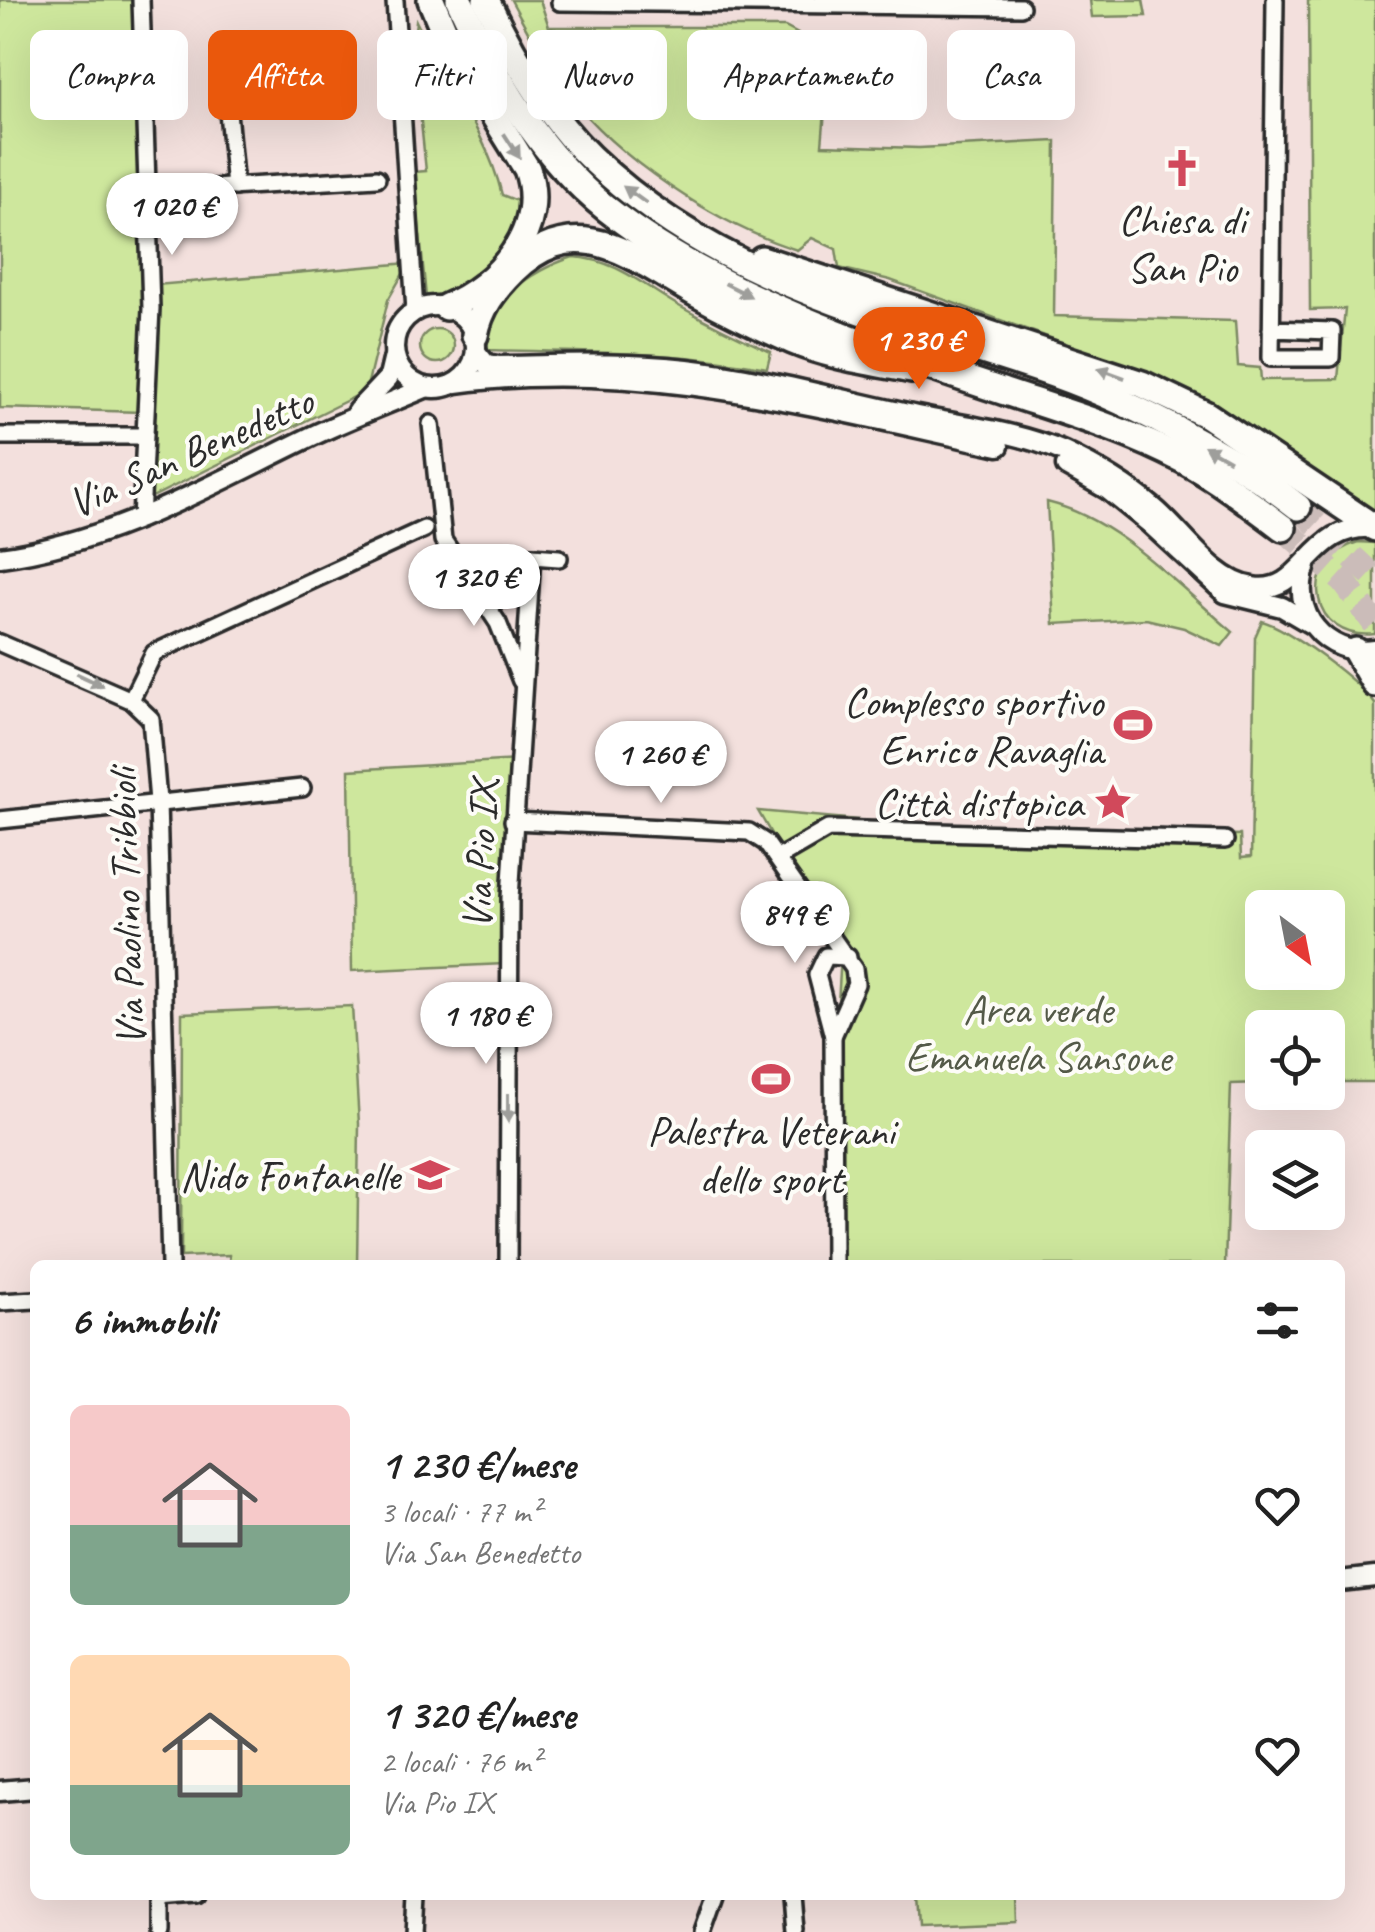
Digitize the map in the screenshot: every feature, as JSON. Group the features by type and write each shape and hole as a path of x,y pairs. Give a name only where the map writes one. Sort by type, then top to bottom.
{"highway":[{"path":"432,0 450,45 527,170 534,188 530,219 512,258 468,298 446,307"},
{"path":"459,0 488,62 534,132 605,208 687,263 746,295 1114,429 1183,460 1291,518 1265,481 1181,433 1042,370 810,296 706,246 629,192 587,154 504,38 486,0"},
{"path":"668,218 744,253 1142,384 1207,415 1375,528"},
{"path":"476,344 483,308 524,260 567,241 596,241 628,251 697,294 797,342 830,354 990,387"},
{"path":"1365,651 1375,684"}],"street":[{"path":"140,0 151,308 141,519"},
{"name":"Via San Benedetto","path":"350,418 389,377 397,330 415,311 395,0"},
{"path":"1272,329 1275,0"},
{"path":"560,2 1021,7"},
{"path":"229,120 235,186"},
{"path":"147,192 377,178"},
{"path":"415,311 446,307 464,318 486,364 602,364 716,374 1025,439 1108,474 1152,506 1232,582 1271,588 1308,560 1330,537 1360,527 1375,528"},
{"path":"456,383 466,376 476,344"},
{"path":"394,355 405,376 425,388"},
{"name":"Via San Benedetto","path":"0,557 72,543 141,519 350,418 425,388 531,376 691,382 1059,461 1108,490 1225,593 1282,608 1311,624 1330,642 1365,651"},
{"name":"Via Pio IX","path":"430,424 443,540 498,623 524,689"},
{"path":"0,436 142,436"},
{"path":"0,643 131,700 154,654 424,530"},
{"path":"451,554 559,558"},
{"name":"Via Pio IX","path":"508,1260 513,822 532,556"},
{"path":"1308,560 1301,592 1311,624"},
{"name":"Via Paolino Tribbioli","path":"131,700 152,719 158,801 170,1260"},
{"path":"0,820 302,788"},
{"path":"513,822 749,832 778,858 848,957 856,984 833,1036"},
{"path":"778,858 828,829 1226,840"},
{"path":"822,922 817,975 833,1036 834,1260"},
{"path":"818,964 836,953 848,957"},
{"path":"0,1302 30,1300"},
{"path":"1345,1580 1375,1577"},
{"path":"0,1791 30,1788"},
{"path":"159,1900 159,1932"},
{"path":"412,1932 414,1900"},
{"path":"702,1932 713,1900"},
{"path":"793,1900 796,1932"}],"green space":[{"path":"0,0 141,0 141,30 30,30 30,120 143,120 145,286 409,263 388,300 366,391 142,502 142,412 0,408"},
{"path":"511,0 540,0 549,27 785,27 791,30 687,30 687,120 824,120 822,145 919,148 1056,141 1054,316 1235,321 1238,366 1260,368 1261,380 1338,379 1345,309 1310,310 1308,0 1375,0 1375,510 1356,504 1221,411 1161,378 890,280 839,268 836,249 812,238 797,250 766,239 671,187 590,120 667,120 667,30 528,30"},
{"path":"1090,0 1143,0 1146,16 1092,17"},
{"path":"421,120 471,120 502,195 520,202 508,236 489,270 462,293 445,298 426,297 414,172 426,171"},
{"path":"573,257 616,268 690,312 771,352 767,368 662,355 488,350 488,332 502,302 527,279"},
{"path":"437,329 449,334 454,346 449,358 437,363 425,358 420,346 425,334"},
{"path":"1047,502 1123,538 1233,632 1222,646 1184,628 1146,619 1054,624"},
{"path":"1358,542 1375,543 1375,634 1353,633 1336,626 1325,614 1319,598 1325,566 1338,552"},
{"name":"Area verde Emanuela Sansone","path":"1262,621 1305,644 1339,669 1375,704 1375,1082 1345,1082 1345,1010 1245,1010 1245,1084 1231,1084 1225,1260 836,1260 831,1118 841,955 758,811 936,827 1240,835 1241,858 1251,857 1255,637"},
{"path":"517,760 504,964 352,971 349,770"},
{"path":"352,1006 359,1124 357,1260 181,1257 182,1013"},
{"path":"915,1900 1018,1900 1019,1922 917,1926"}],"tunnel":[{"path":"1298,507 1375,578"},
{"path":"1283,528 1344,582 1375,624"}],"place":[{"name":"Chiesa di San Pio","path":"1182,168"},
{"name":"Complesso sportivo Enrico Ravaglia","path":"1133,725"},
{"name":"Città distopica","path":"1113,802"},
{"name":"Palestra Veterani dello sport","path":"771,1079"},
{"name":"Nido Fontanelle","path":"430,1175"}]}
